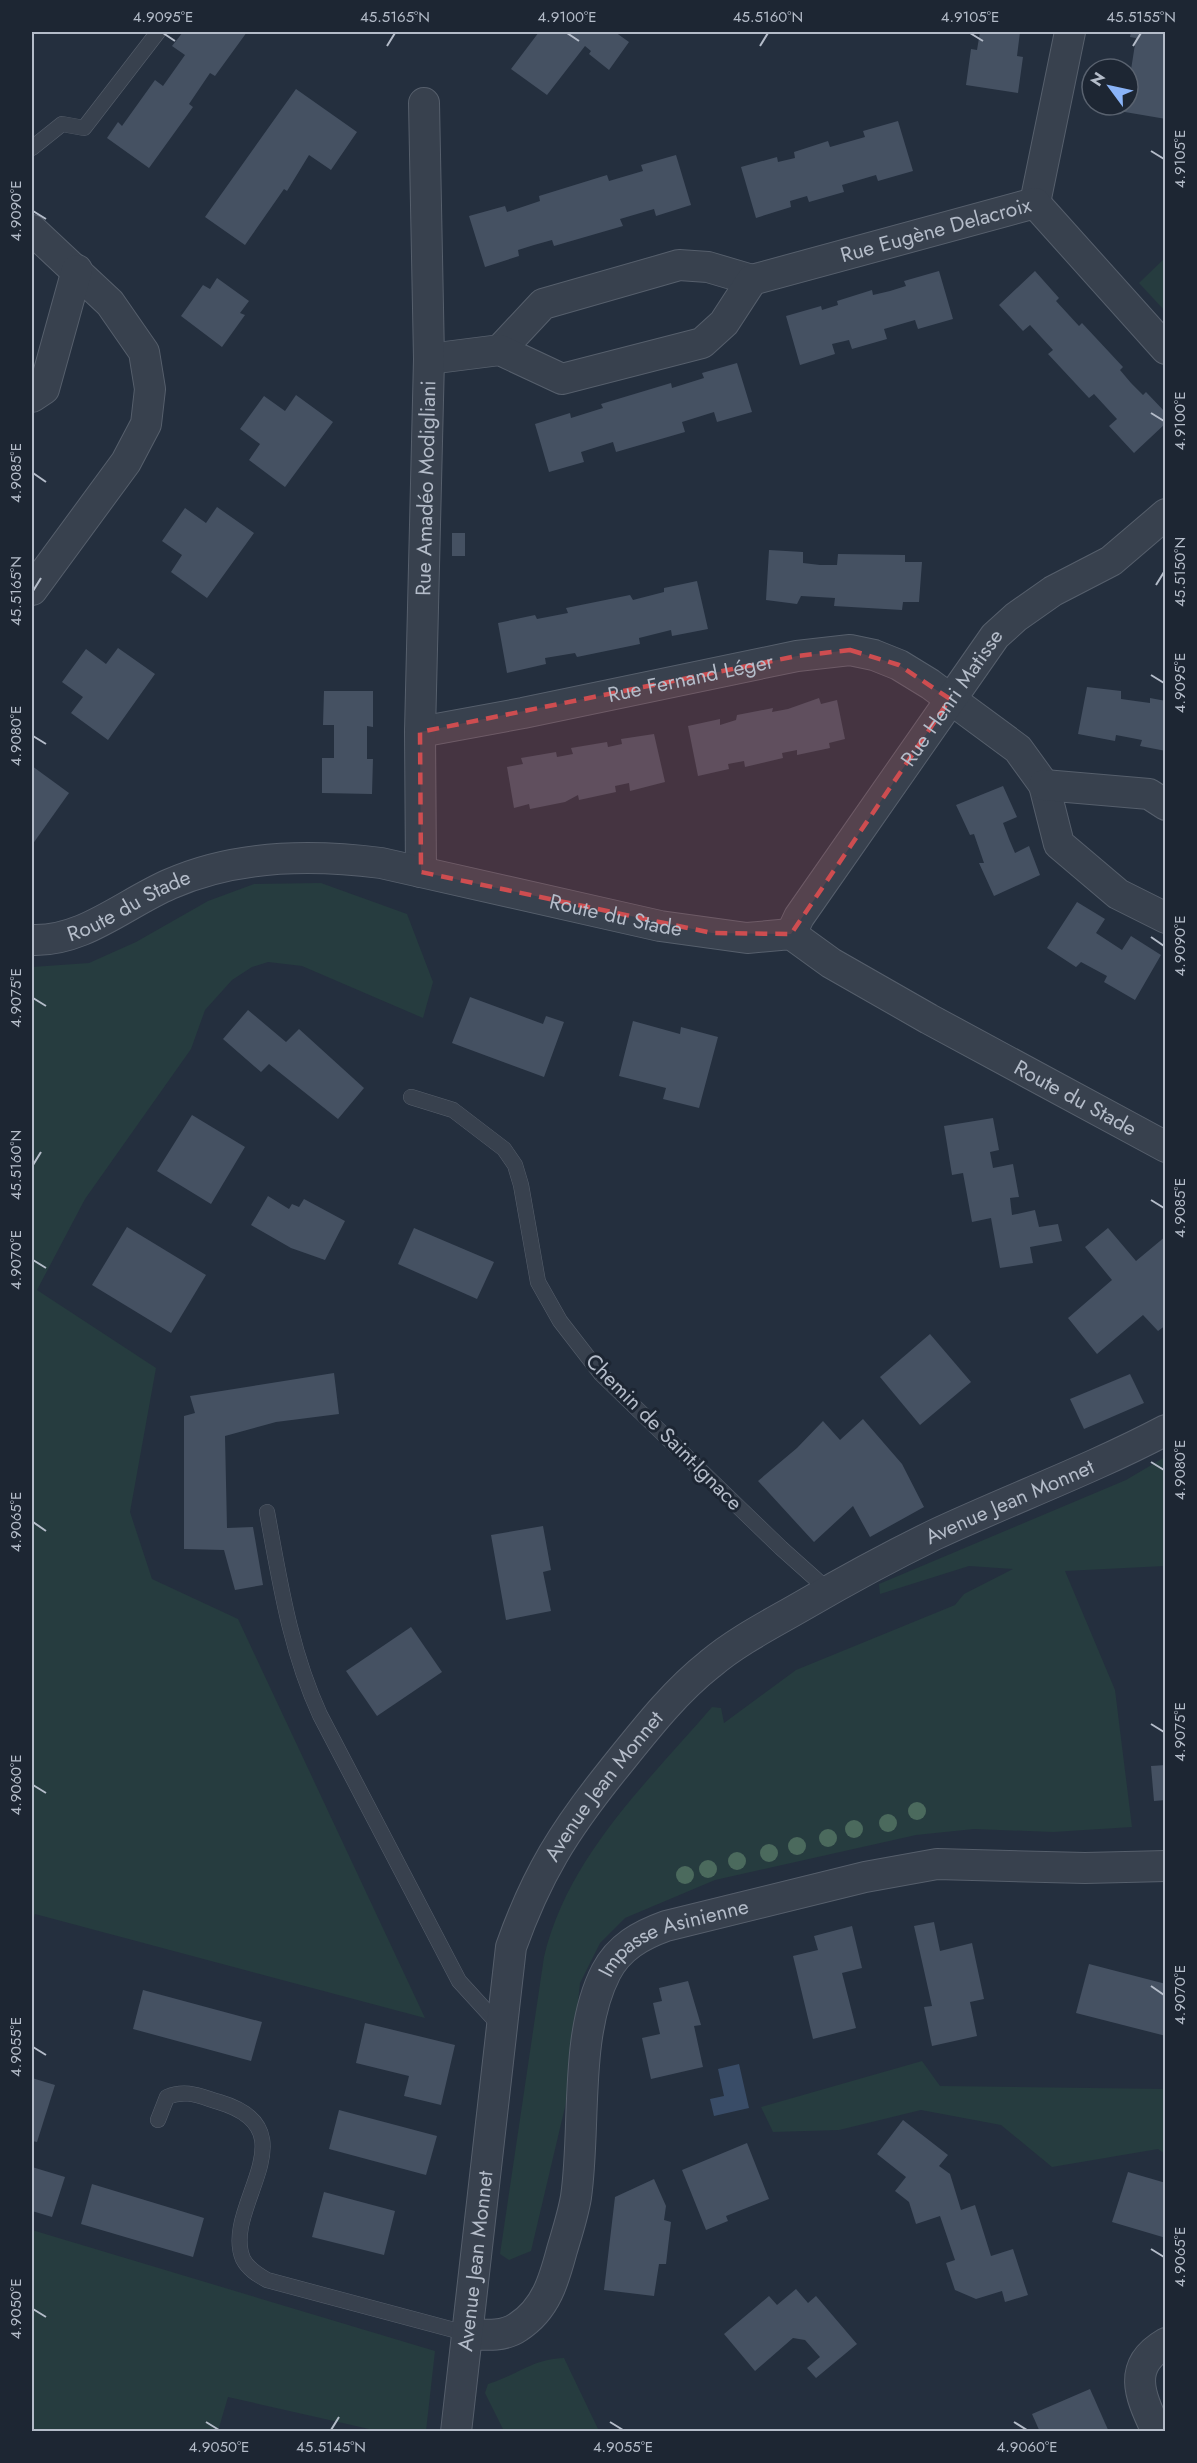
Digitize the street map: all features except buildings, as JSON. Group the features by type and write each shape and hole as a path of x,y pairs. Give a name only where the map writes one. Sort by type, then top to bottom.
{"street":[{"path":"1035,203 1070,32"},
{"name":"Rue Amadéo Modigliani","path":"421,872 420,732 429,359 424,103"},
{"name":"Rue Eugène Delacroix","path":"752,280 1035,203 1166,349"},
{"path":"32,230 110,303 144,352 150,389 146,424 126,462 32,590"},
{"path":"429,359 500,350 562,379 702,343 724,322 752,280 708,267 679,265 610,284 543,304 500,350"},
{"path":"32,397 44,389 77,270"},
{"name":"Rue Henri Matisse","path":"791,934 799,917 995,636 1053,591 1111,561 1166,514"},
{"name":"Rue Fernand Léger","path":"420,732 523,714 797,656 850,650 899,665 950,699 1018,749 1044,785"},
{"path":"1166,805 1149,794 1044,785 1059,844 1118,894 1166,918"},
{"name":"Route du Stade","path":"32,940 44,941 75,933 171,883 212,869 253,861 337,857 421,872 660,926 747,938 791,934 831,963 909,1008 1166,1147"},
{"name":"Avenue Jean Monnet","path":"456,2432 469,2334 478,2220 511,1947 524,1910 546,1863 571,1822 665,1707 710,1664 745,1640 828,1590 934,1535 1115,1456 1166,1430"},
{"name":"Impasse Asinienne","path":"469,2334 495,2335 517,2328 540,2306 552,2287 576,2198 589,2028 597,1994 607,1970 622,1950 642,1935 666,1926 865,1877 937,1864 1085,1868 1166,1866"},
{"path":"1157,2432 1141,2398 1140,2371 1149,2355 1166,2343"}],"lane":[{"path":"32,148 62,124 84,128 158,32"},
{"name":"Chemin de Saint-Ignace","path":"411,1097 453,1110 504,1149 515,1165 521,1185 537,1282 560,1322 601,1374 781,1548 828,1590"},
{"path":"267,1512 288,1623 302,1675 320,1715 459,1981 502,2028"},
{"path":"158,2120 167,2097 181,2091 230,2105 250,2118 261,2134 264,2148 244,2217 241,2247 243,2260 254,2272 267,2280 469,2334"}],"highlighted area":[{"path":"850,650 899,665 950,699 791,934 712,933 421,872 420,732 797,656"}],"green space":[{"path":"1165,258 1165,311 1139,283"},
{"path":"321,883 407,914 433,982 423,1018 302,966 268,962 252,967 232,980 205,1010 191,1049 85,1199 37,1290 156,1368 130,1512 152,1579 238,1619 425,2018 35,1914 32,1924 32,967 89,963 136,942 208,901 254,884"},
{"path":"1165,1457 1165,1566 1065,1571 1115,1690 1132,1827 1053,1832 974,1829 916,1835 715,1880 625,1918 600,1943 580,1983 569,2090 531,2251 509,2260 500,2254 544,1957 555,1920 571,1886 613,1823 637,1793 712,1707 721,1708 724,1723 796,1670 955,1605 964,1594 1013,1569 969,1566 880,1594 879,1584 1126,1480"},
{"path":"922,2061 940,2086 1165,2089 1165,2154 1158,2149 1052,2167 1001,2125 921,2110 839,2130 773,2132 761,2107"},
{"path":"32,2230 435,2351 426,2431 378,2431 228,2397 218,2431 32,2431"},
{"path":"564,2358 599,2431 504,2431 485,2393 488,2384 534,2364"}],"water":[{"path":"739,2064 749,2108 714,2116 710,2099 724,2096 718,2069"}]}
